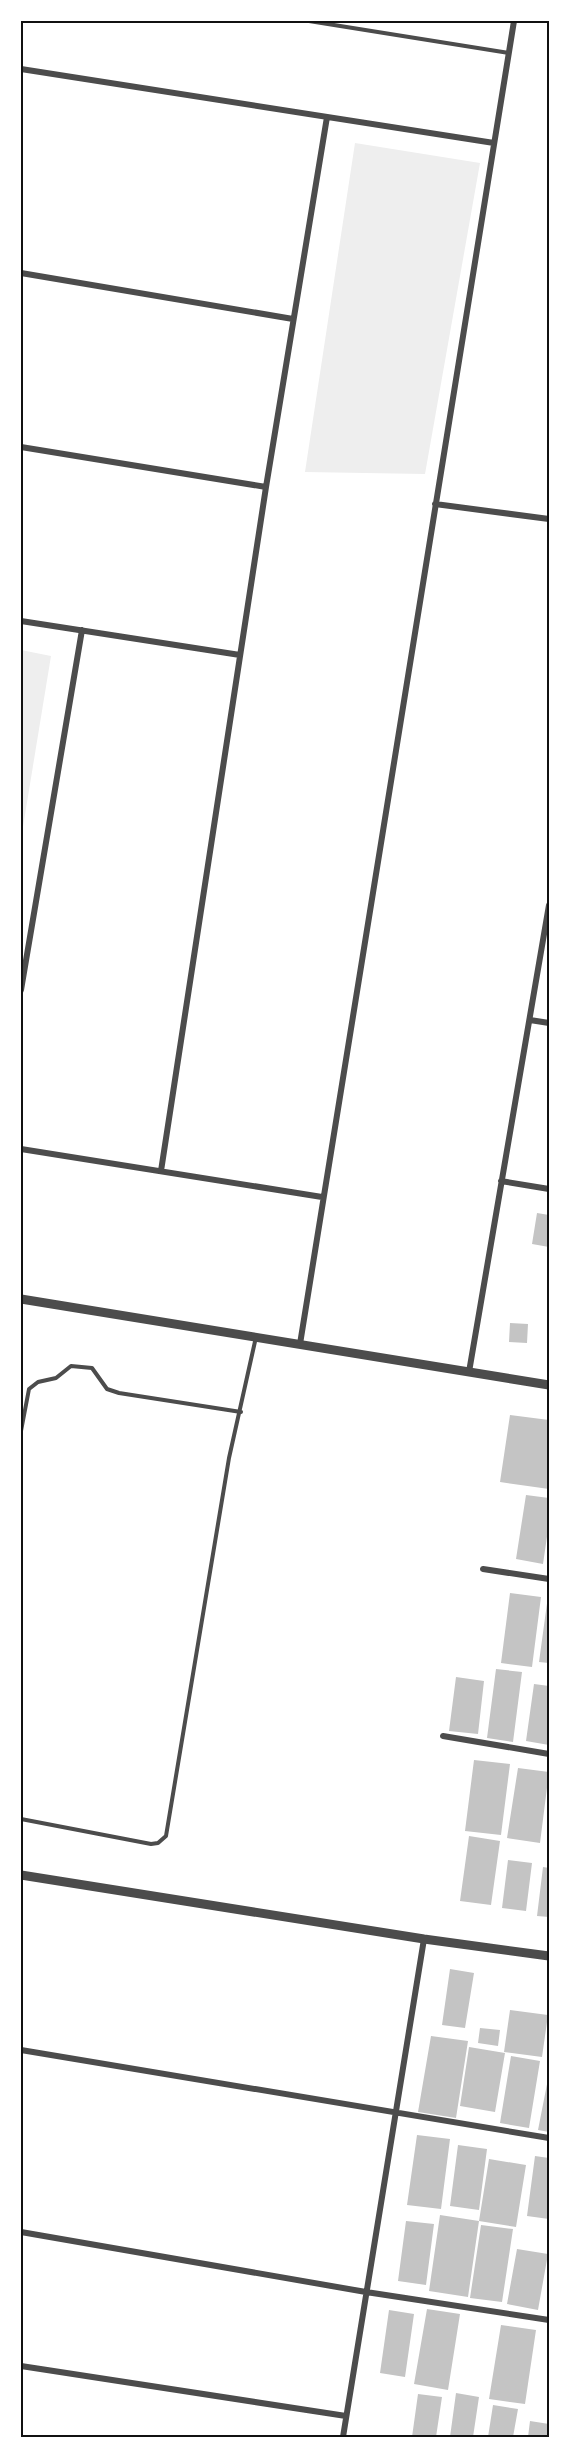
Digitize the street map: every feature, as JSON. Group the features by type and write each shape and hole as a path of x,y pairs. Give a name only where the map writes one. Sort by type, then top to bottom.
{"street":[{"path":"300,1344 514,21"},
{"path":"21,69 494,143"},
{"path":"161,1172 266,487 327,117"},
{"path":"21,273 293,319"},
{"path":"21,447 266,487"},
{"path":"435,504 549,519"},
{"path":"21,621 240,656"},
{"path":"21,990 82,630"},
{"path":"469,1372 549,904"},
{"path":"530,1020 549,1023"},
{"path":"21,1149 322,1197"},
{"path":"501,1181 549,1189"},
{"path":"21,1299 549,1385"},
{"path":"483,1569 549,1579"},
{"path":"444,1736 549,1754"},
{"path":"21,1875 424,1939 549,1956"},
{"path":"343,2437 424,1939"},
{"path":"21,2050 549,2138"},
{"path":"21,2232 366,2292 549,2320"},
{"path":"21,2366 346,2416"}],"lane":[{"path":"309,21 509,53"},
{"path":"21,1819 151,1844 158,1843 166,1836 229,1458 256,1336"},
{"path":"21,1431 29,1389 38,1382 56,1378 71,1366 92,1368 107,1389 119,1393 241,1412"}],"shaded area":[{"path":"355,143 480,163 425,474 305,472"},
{"path":"21,650 51,656 21,839"}],"building":[{"path":"537,1213 549,1215 549,1247 532,1244"},
{"path":"510,1323 528,1324 527,1343 509,1342"},
{"path":"510,1415 549,1420 549,1489 500,1482"},
{"path":"526,1495 549,1498 549,1523 543,1564 516,1559"},
{"path":"510,1593 541,1597 532,1667 501,1663"},
{"path":"549,1596 549,1663 539,1662"},
{"path":"496,1669 522,1672 513,1742 487,1738"},
{"path":"456,1677 484,1681 478,1734 449,1731"},
{"path":"534,1684 549,1686 549,1745 526,1741"},
{"path":"474,1760 510,1764 501,1835 465,1831"},
{"path":"518,1768 549,1772 540,1843 507,1838"},
{"path":"469,1836 500,1841 491,1905 460,1901"},
{"path":"508,1860 532,1863 526,1911 502,1908"},
{"path":"543,1867 549,1868 549,1917 537,1916"},
{"path":"450,1969 474,1973 465,2028 442,2025"},
{"path":"510,2010 548,2015 542,2057 504,2052"},
{"path":"480,2028 500,2030 498,2046 478,2043"},
{"path":"431,2036 468,2041 456,2118 418,2112"},
{"path":"469,2047 505,2053 495,2112 460,2106"},
{"path":"511,2056 540,2061 529,2128 500,2123"},
{"path":"549,2079 549,2132 538,2130"},
{"path":"417,2135 450,2139 441,2209 407,2205"},
{"path":"458,2145 487,2149 479,2210 450,2206"},
{"path":"535,2156 549,2158 549,2219 527,2216"},
{"path":"489,2159 526,2165 516,2227 479,2221"},
{"path":"440,2215 479,2221 468,2297 429,2291"},
{"path":"406,2221 434,2224 426,2285 398,2281"},
{"path":"481,2225 513,2229 502,2302 470,2298"},
{"path":"517,2249 548,2254 538,2310 507,2304"},
{"path":"427,2309 460,2314 448,2390 414,2384"},
{"path":"389,2310 414,2314 405,2377 380,2373"},
{"path":"501,2325 536,2330 525,2404 489,2399"},
{"path":"456,2393 479,2397 473,2437 450,2437"},
{"path":"418,2394 442,2397 436,2437 412,2437"},
{"path":"493,2405 518,2409 513,2437 488,2437"},
{"path":"530,2421 549,2424 549,2437 528,2437"}]}
